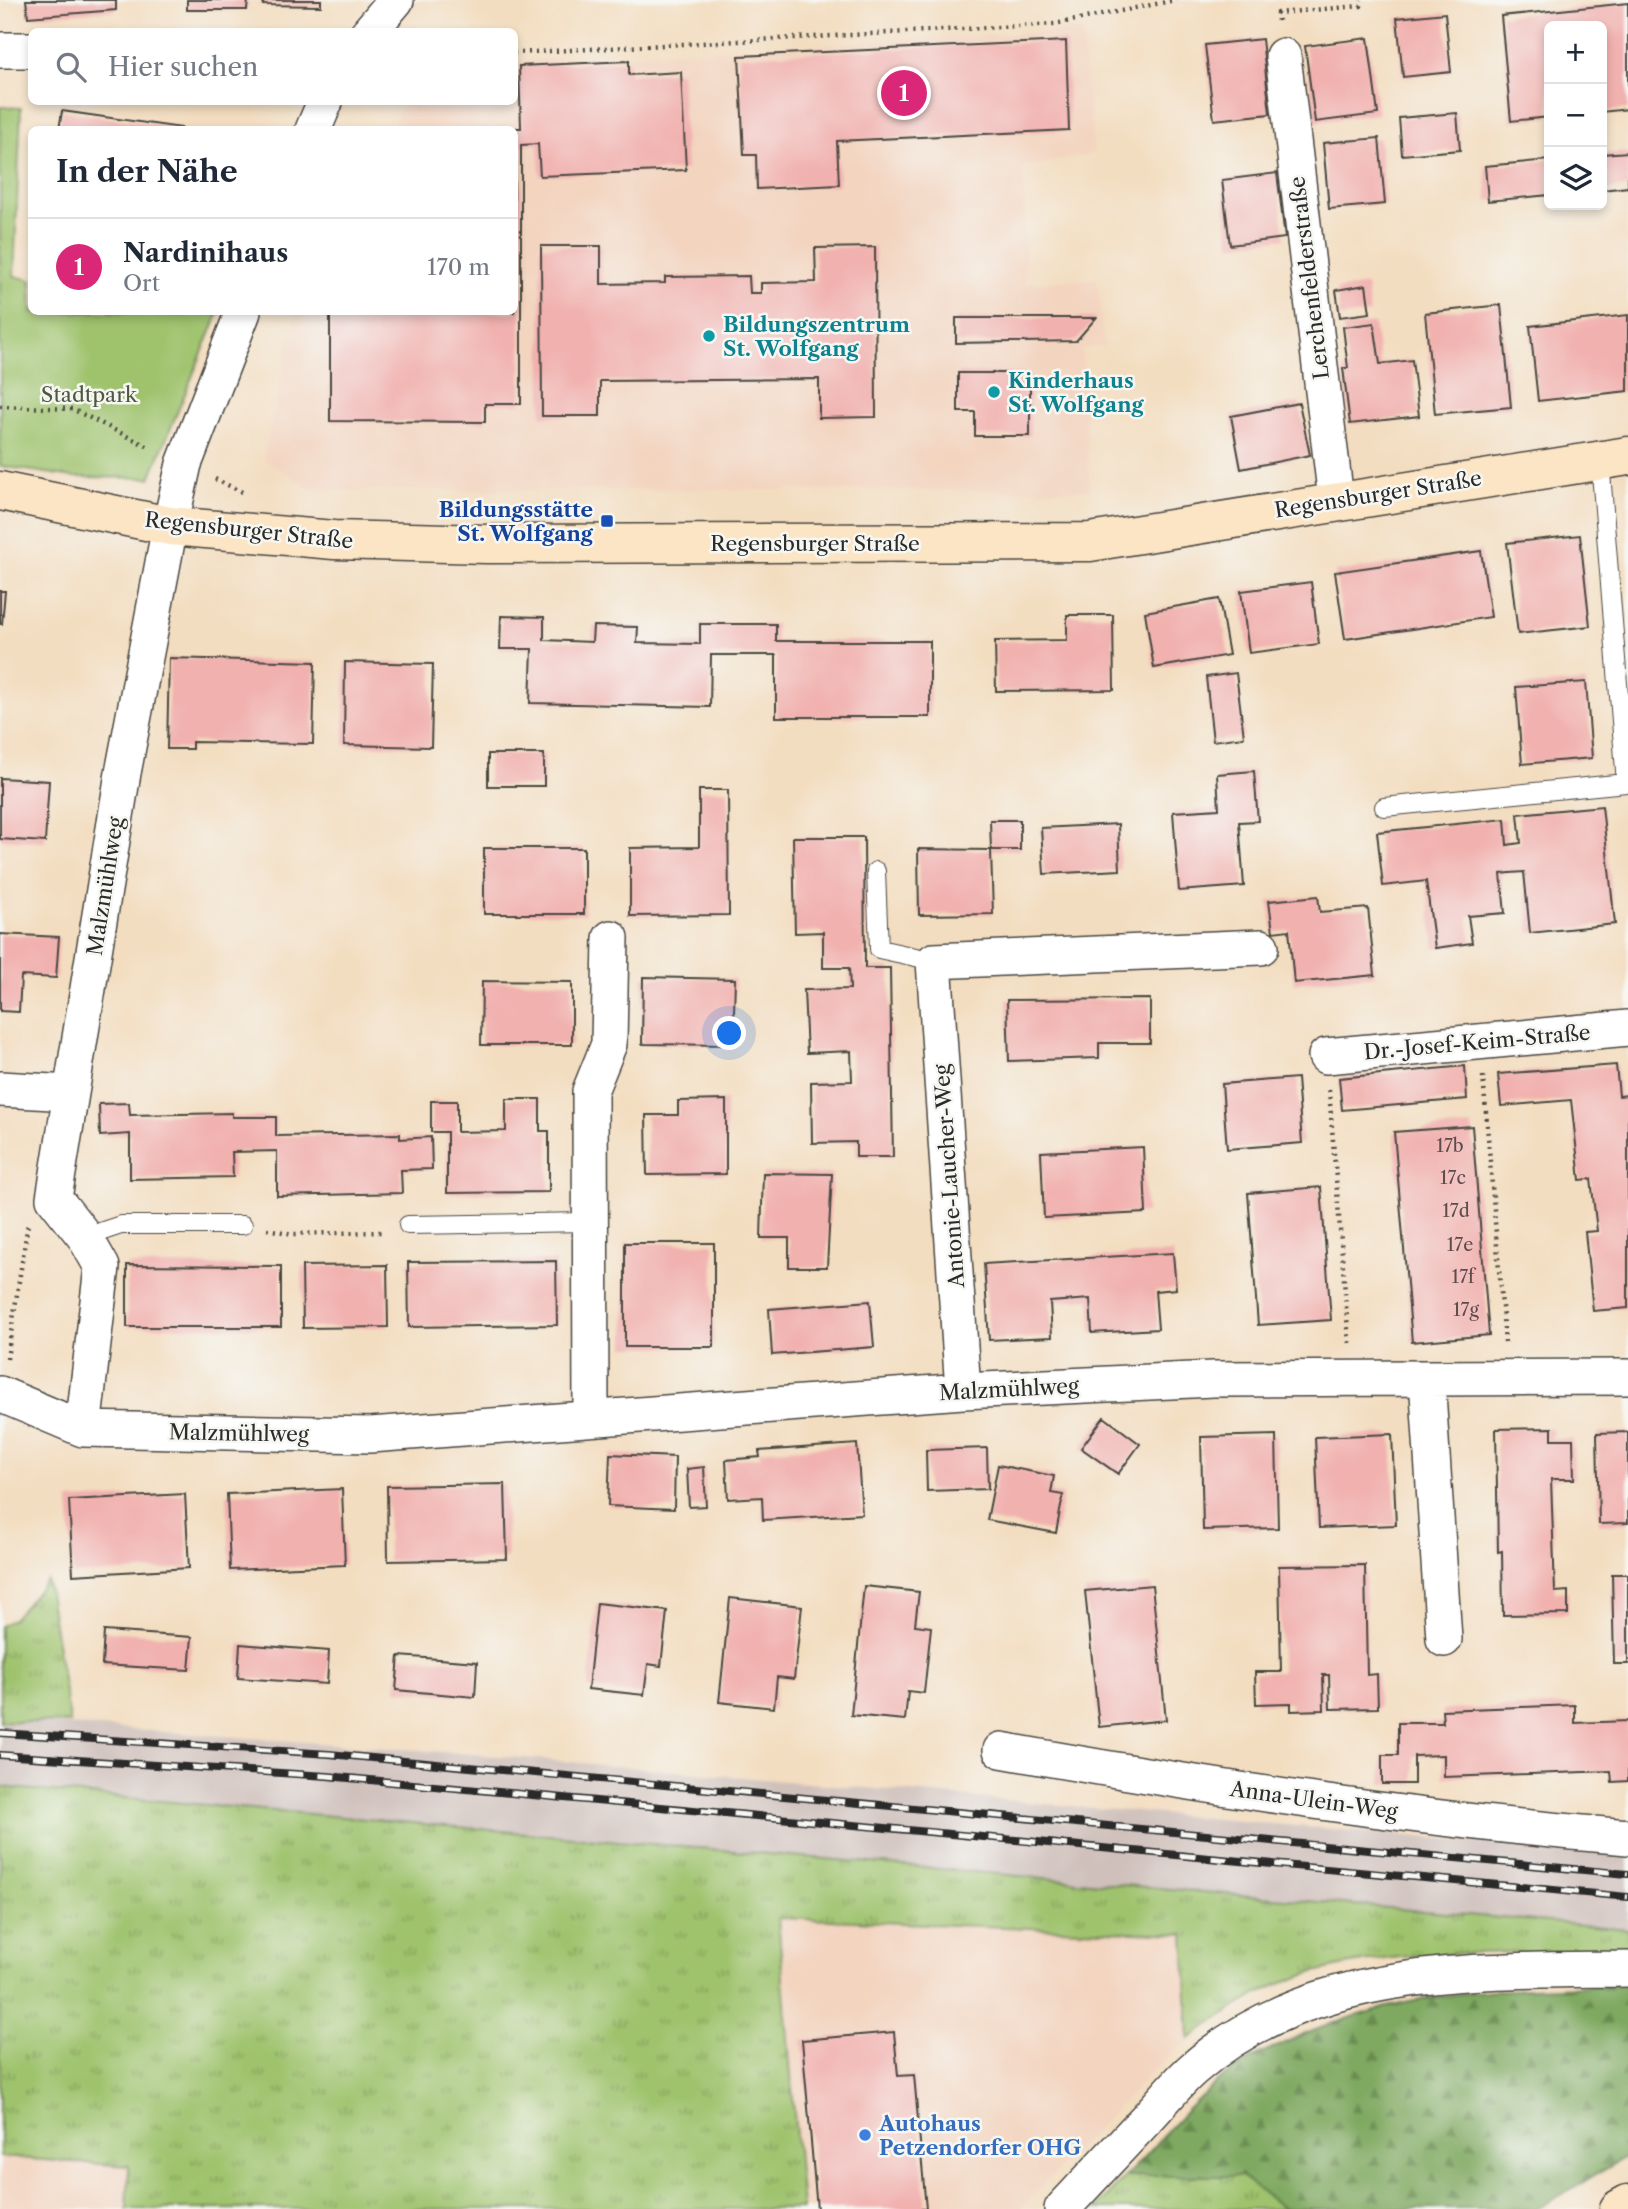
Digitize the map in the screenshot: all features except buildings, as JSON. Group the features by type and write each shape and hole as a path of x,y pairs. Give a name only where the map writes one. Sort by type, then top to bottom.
{"street":[{"path":"372,28 396,0"},
{"path":"0,50 28,50"},
{"name":"Lerchenfelderstraße","path":"1283,56 1336,500"},
{"path":"315,126 324,105"},
{"name":"Malzmühlweg","path":"242,315 184,464 170,526 123,773 54,1198 85,1237 102,1267 83,1429 370,1435 591,1416 963,1391 1213,1379 1628,1377"},
{"name":"Regensburger Straße","path":"0,491 170,526 334,540 486,544 1090,542 1336,500 1614,458"},
{"path":"591,1416 588,1222 590,1091 609,1044 611,938"},
{"path":"934,961 1261,947"},
{"name":"Antonie-Laucher-Weg","path":"934,961 963,1391"},
{"name":"Dr.-Josef-Keim-Straße","path":"1326,1056 1628,1028"},
{"path":"0,1089 70,1093"},
{"path":"1427,1378 1444,1639"},
{"path":"1,1394 83,1429"},
{"name":"Anna-Ulein-Weg","path":"1001,1750 1188,1783 1485,1823 1628,1837"},
{"path":"1062,2209 1193,2069 1242,2034 1300,2006 1362,1986 1424,1975 1628,1969"},
{"path":"1619,2209 1628,2204"}],"lane":[{"path":"1384,807 1626,783 1614,458"},
{"path":"876,871 879,949 934,961"},
{"path":"408,1225 588,1222"},
{"path":"85,1237 121,1225 243,1225"}],"path":[{"path":"518,53 1055,24 1176,0"},
{"path":"1283,56 1277,13 1362,6 1361,0"},
{"path":"0,406 72,409 184,464"},
{"path":"1480,1041 1508,1378"},
{"path":"1326,1056 1352,1378"},
{"path":"1,1394 28,1220"},
{"path":"243,1225 293,1234 384,1232 408,1225"}],"shaded area":[{"path":"1082,30 1094,154 1023,167 1026,283 1097,279 1104,346 1082,349 1090,490 313,490 263,459 295,315 518,315 518,126 392,126 403,105 518,105 518,61"},
{"path":"0,1720 524,1758 1628,1855 1628,1929 0,1787"},
{"path":"777,1918 1184,1934 1189,2039 1152,2071 1020,2209 802,2209"},
{"path":"0,2157 129,2166 127,2209 0,2209"}],"green space":[{"name":"Stadtpark","path":"0,107 21,108 14,276 28,279 28,315 218,315 150,478 73,477 0,466"},
{"path":"47,1580 70,1723 0,1721 0,1626 14,1618"},
{"path":"0,1787 1628,1929 1628,1952 1499,1952 1410,1956 1324,1970 1259,1993 1189,2039 1184,1934 778,1918 802,2209 127,2209 129,2166 0,2157"},
{"path":"1628,1985 1628,2156 1537,2209 1284,2209 1241,2176 1126,2176 1186,2111 1223,2077 1267,2051 1336,2022 1377,2009 1458,1994"},
{"path":"1126,2176 1242,2176 1285,2209 1095,2209"}],"railway":[{"path":"0,1733 329,1754 1628,1874"},
{"path":"0,1755 327,1776 1628,1897"}],"place":[{"name":"Nardinihaus","path":"904,93"},
{"name":"Bildungszentrum St. Wolfgang","path":"709,336"},
{"name":"Kinderhaus St. Wolfgang","path":"994,392"},
{"name":"Bildungsstätte St. Wolfgang","path":"607,521"},
{"name":"Autohaus Petzendorfer OHG","path":"865,2135"}]}
